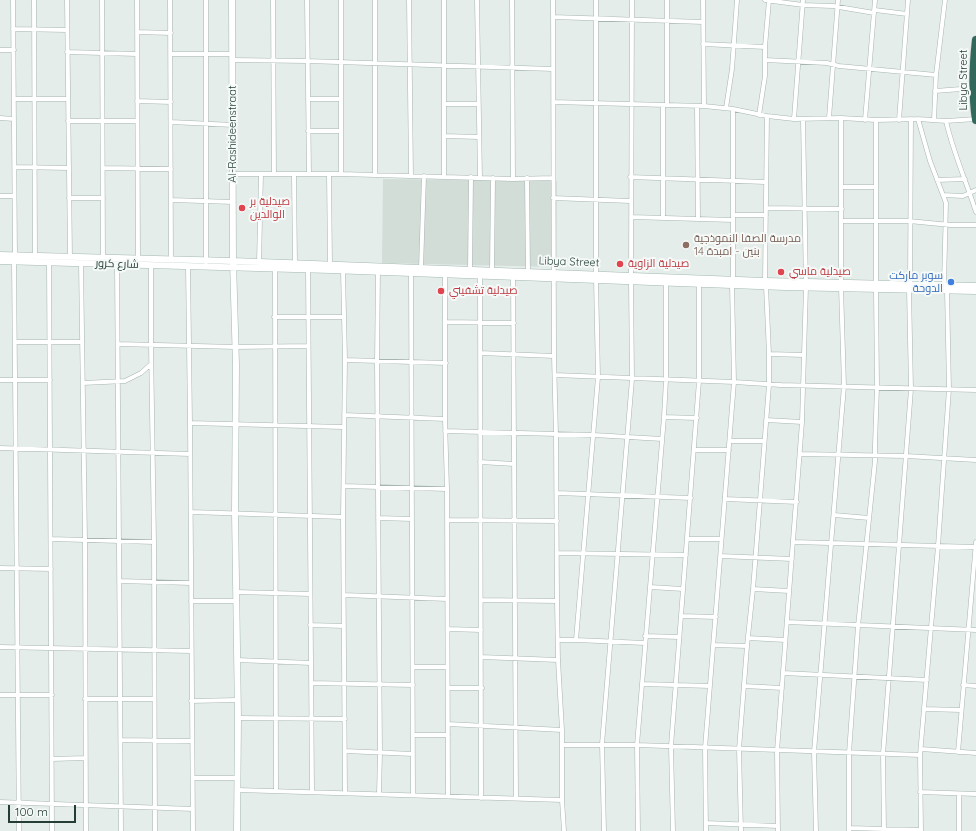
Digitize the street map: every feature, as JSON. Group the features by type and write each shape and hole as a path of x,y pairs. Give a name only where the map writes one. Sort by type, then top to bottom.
{"highway":[{"name":"Libya Street","path":"976,40 973,74 976,120"}],"main road":[{"name":"Al-Rashideenstraat","path":"232,0 233,264 236,347 236,592 238,700 237,831"},
{"name":"شارع كرور","path":"0,255 49,262 188,266 206,264"},
{"name":"شارع كرور","path":"0,261 35,256 170,260 206,264 233,264"},
{"name":"Libya Street","path":"233,264 260,263 330,265 378,269 421,268 528,272 596,277 765,284 945,288 976,291"},
{"name":"Libya Street","path":"233,264 275,269 343,271 354,268"},
{"name":"Libya Street","path":"378,269 411,273 513,276 554,275"},
{"name":"Libya Street","path":"631,278 666,282 695,281"},
{"name":"Libya Street","path":"945,288 976,286"}],"street":[{"path":"13,0 15,168 14,380 16,449 19,831"},
{"path":"34,0 35,256"},
{"path":"67,0 70,257"},
{"path":"102,0 103,258"},
{"path":"137,0 138,259"},
{"path":"170,0 170,260"},
{"path":"206,0 206,264"},
{"path":"273,0 274,174"},
{"path":"307,0 309,174"},
{"path":"341,0 342,174"},
{"path":"375,175 376,0"},
{"path":"410,0 411,176"},
{"path":"444,0 444,176"},
{"path":"477,0 480,178"},
{"path":"512,0 513,179"},
{"path":"553,0 554,356 557,601 564,831"},
{"path":"576,640 598,377 596,277 596,0"},
{"path":"604,831 602,744 632,379 630,104 632,0"},
{"path":"663,217 668,21 667,0"},
{"path":"703,0 704,106"},
{"path":"726,108 732,69 737,0"},
{"path":"766,0 802,6 838,7 907,14"},
{"path":"759,115 765,76 765,47 769,0"},
{"path":"794,119 803,0"},
{"path":"829,118 838,0"},
{"path":"865,120 875,0"},
{"path":"899,120 908,0"},
{"path":"934,120 936,75 945,0"},
{"path":"553,16 596,19 703,22"},
{"path":"13,29 67,30"},
{"path":"137,32 171,32"},
{"path":"703,44 765,47"},
{"path":"0,50 14,50"},
{"path":"67,52 137,54"},
{"path":"171,54 205,54 274,60 553,69"},
{"path":"765,60 833,64 839,66 936,75"},
{"path":"935,91 975,88"},
{"path":"14,99 68,100"},
{"path":"308,99 341,100"},
{"path":"137,101 171,102"},
{"path":"553,102 704,106 794,119 841,118 865,120 976,120"},
{"path":"444,104 478,104"},
{"path":"697,106 698,218"},
{"path":"706,831 705,748 734,382 732,282 733,109"},
{"path":"741,831 739,749 769,384 765,284 765,182 767,116"},
{"path":"0,118 14,118"},
{"path":"816,831 814,752 844,386 841,285 841,118"},
{"path":"706,823 778,829 777,751 802,422 806,285 803,119"},
{"path":"884,830 884,754 911,389 909,221 911,119"},
{"path":"876,120 875,187 877,387 875,455 854,677 849,753 849,830 921,831 920,756 938,546 949,389 945,288 946,206 930,161 918,119"},
{"path":"68,121 137,121"},
{"path":"946,121 953,148 966,179 976,212"},
{"path":"171,122 233,125"},
{"path":"308,131 341,131"},
{"path":"444,136 479,137"},
{"path":"15,168 69,168"},
{"path":"103,168 171,169"},
{"path":"233,174 342,174 513,179 553,178"},
{"path":"260,263 261,174"},
{"path":"329,174 330,265"},
{"path":"294,175 295,264"},
{"path":"421,268 424,176"},
{"path":"470,177 470,270"},
{"path":"630,177 765,182"},
{"path":"492,178 492,271"},
{"path":"527,178 528,272"},
{"path":"937,180 966,179"},
{"path":"842,187 875,187"},
{"path":"943,195 960,197 976,190"},
{"path":"0,196 14,196"},
{"path":"69,198 103,198"},
{"path":"553,198 630,201"},
{"path":"171,200 233,202"},
{"path":"766,208 842,209"},
{"path":"733,215 766,215"},
{"path":"631,217 733,220"},
{"path":"842,221 876,220 945,224 976,224"},
{"path":"49,262 52,831"},
{"path":"81,263 85,540 86,831"},
{"path":"117,264 121,831"},
{"path":"151,265 150,344 154,542 155,831"},
{"path":"188,266 191,512 191,701 193,778 192,831"},
{"path":"275,269 276,791"},
{"path":"378,269 377,416 380,753 379,794"},
{"path":"308,270 312,792"},
{"path":"343,271 345,360 343,427 345,793"},
{"path":"411,273 414,735 413,795"},
{"path":"445,274 448,796"},
{"path":"480,275 479,322 482,688 481,798"},
{"path":"513,276 516,798"},
{"path":"672,831 671,746 695,450 699,381 695,281"},
{"path":"638,831 637,745 644,643 664,417 666,380 666,282"},
{"path":"274,317 344,317"},
{"path":"446,322 514,322"},
{"path":"15,342 82,342"},
{"path":"118,344 236,347 308,346"},
{"path":"480,354 554,356"},
{"path":"769,354 804,355"},
{"path":"345,360 446,363"},
{"path":"83,383 125,382 151,364"},
{"path":"555,375 769,384 976,390"},
{"path":"0,380 50,380"},
{"path":"344,415 445,419"},
{"path":"664,417 697,418"},
{"path":"766,420 802,422"},
{"path":"190,423 343,427"},
{"path":"446,431 594,435 662,439"},
{"path":"730,440 764,441"},
{"path":"0,448 190,454"},
{"path":"695,450 729,450"},
{"path":"800,454 906,456 976,460"},
{"path":"480,462 514,464"},
{"path":"344,486 447,489"},
{"path":"556,493 622,494 691,498"},
{"path":"725,499 797,502"},
{"path":"191,512 236,512 343,517"},
{"path":"834,516 869,518"},
{"path":"378,518 412,519"},
{"path":"447,520 557,521"},
{"path":"688,538 721,539"},
{"path":"51,539 154,542"},
{"path":"793,542 976,547"},
{"path":"958,752 976,542"},
{"path":"557,553 652,554 686,556"},
{"path":"720,556 792,559"},
{"path":"0,568 51,570"},
{"path":"119,581 191,584"},
{"path":"650,587 683,589"},
{"path":"753,589 789,591"},
{"path":"236,592 310,594"},
{"path":"344,595 447,599"},
{"path":"481,600 557,601"},
{"path":"191,601 237,601"},
{"path":"681,616 716,617"},
{"path":"787,622 976,630"},
{"path":"310,625 344,626"},
{"path":"448,629 481,630"},
{"path":"645,636 679,637"},
{"path":"748,638 785,640"},
{"path":"558,640 644,643"},
{"path":"714,645 747,646"},
{"path":"0,647 85,650 191,651"},
{"path":"481,657 558,660"},
{"path":"237,660 311,663"},
{"path":"413,666 447,666"},
{"path":"784,673 927,680"},
{"path":"311,684 413,685"},
{"path":"642,684 710,686"},
{"path":"744,686 782,688"},
{"path":"963,686 976,686"},
{"path":"448,688 482,688"},
{"path":"0,695 52,695"},
{"path":"85,699 154,700"},
{"path":"191,701 238,700"},
{"path":"924,709 961,710"},
{"path":"238,718 345,719"},
{"path":"448,724 562,730"},
{"path":"414,735 448,735"},
{"path":"121,740 192,740"},
{"path":"562,745 602,744 671,746 920,756"},
{"path":"921,749 976,753"},
{"path":"345,751 413,754"},
{"path":"52,758 85,758"},
{"path":"193,778 238,778"},
{"path":"238,790 562,800"},
{"path":"920,792 976,794"},
{"path":"959,794 959,831"},
{"path":"0,802 193,809"}],"shaded area":[{"path":"383,179 557,181 556,267 382,263"}],"place":[{"name":"صيدلية بر الوالدين","path":"242,208"},
{"name":"مدرسة الصفا النموذجية بنين - امبدة 14","path":"686,245"},
{"name":"صيدلية الزاوية","path":"620,264"},
{"name":"صيدلية ماسي","path":"781,272"},
{"name":"سوبر ماركت الدوحة","path":"951,282"},
{"name":"صيدلية تشفيني","path":"441,291"}]}
